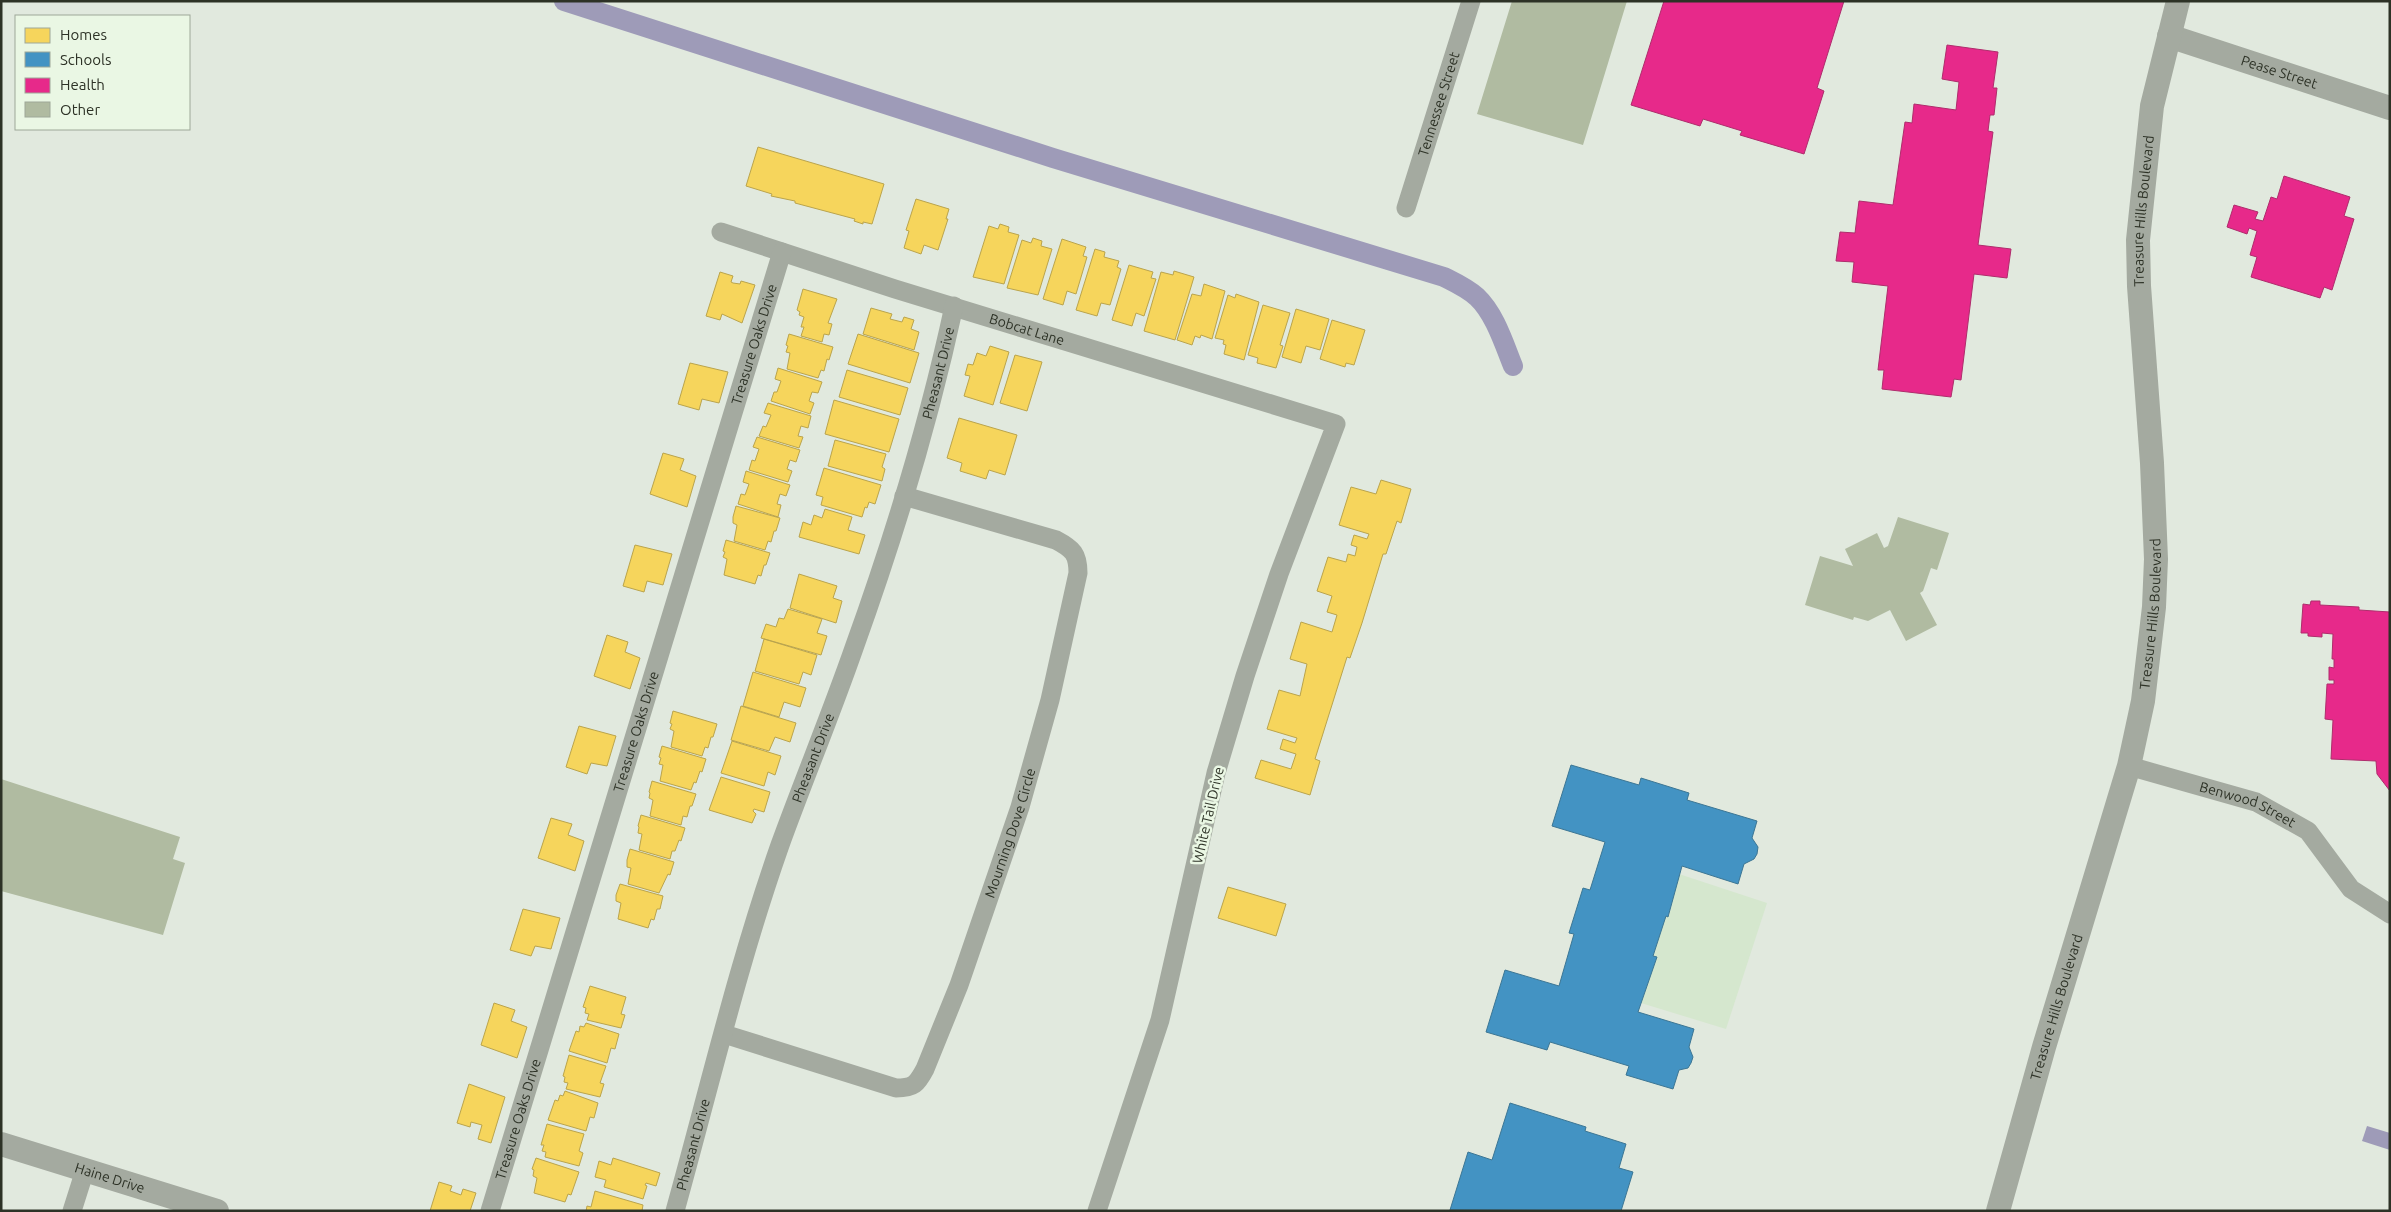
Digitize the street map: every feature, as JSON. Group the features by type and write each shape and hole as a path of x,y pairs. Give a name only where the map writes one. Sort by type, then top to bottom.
{"street":[{"name":"Tennessee Street","path":"1406,208 1471,1"},
{"name":"Treasure Hills Boulevard","path":"1998,1211 2044,1047 2129,766 2143,701 2150,655 2156,559 2152,463 2139,286 2138,240 2152,106 2178,1"},
{"name":"Pease Street","path":"2169,36 2390,108"},
{"name":"Bobcat Lane","path":"720,232 1336,424"},
{"name":"Treasure Oaks Drive","path":"490,1211 782,252"},
{"name":"Pheasant Drive","path":"675,1211 747,948 780,846 854,649 904,496 954,306"},
{"name":"White Tail Drive","path":"1097,1211 1160,1020 1216,773 1245,676 1279,574 1336,424"},
{"name":"Mourning Dove Circle","path":"724,1034 896,1088 909,1088 919,1081 925,1069 990,900 1040,739 1078,573 1078,558 1068,547 1056,540 904,496"},
{"name":"Benwood Street","path":"2129,766 2256,802 2308,830 2351,889 2390,914"},
{"name":"Haine Drive","path":"1,1144 217,1211"},
{"path":"72,1211 85,1170"}],"shaded area":[{"path":"1679,874 1767,903 1726,1029 1641,1003 1657,958 1653,956 1666,916 1669,916"},
{"path":"2367,1126 2390,1133 2390,1150 2362,1141"}],"building: Homes":[{"path":"758,147 884,184 872,224 863,222 863,224 854,221 855,219 795,203 795,201 771,196 772,194 746,186"},
{"path":"916,199 949,209 946,219 948,219 938,250 924,245 921,254 904,248 909,231 906,230"},
{"path":"1000,224 1009,227 1008,232 1019,235 1004,284 973,277 989,226 998,229"},
{"path":"1033,238 1042,241 1041,246 1052,249 1038,295 1007,288 1022,240 1031,243"},
{"path":"1062,239 1086,247 1083,256 1087,257 1076,294 1067,291 1063,305 1043,299"},
{"path":"1095,249 1105,252 1104,257 1119,261 1117,267 1121,269 1110,305 1101,303 1097,316 1076,310"},
{"path":"1129,265 1153,272 1151,278 1156,279 1144,316 1136,313 1132,326 1112,320"},
{"path":"1174,271 1194,277 1175,340 1144,331 1161,272 1173,275"},
{"path":"720,272 733,276 731,282 733,283 740,284 741,281 755,285 742,323 722,314 720,320 706,316"},
{"path":"1204,284 1225,291 1212,339 1201,335 1200,338 1195,336 1192,345 1177,340 1192,294 1201,296"},
{"path":"803,289 837,299 828,323 832,324 829,335 824,334 822,342 801,336 804,327 801,327 804,317 799,315 800,312 797,310"},
{"path":"1236,294 1259,302 1244,360 1224,354 1226,345 1223,344 1224,340 1215,338 1228,295 1235,298"},
{"path":"1263,305 1290,313 1280,345 1283,346 1276,368 1257,363 1258,358 1248,355"},
{"path":"871,308 892,314 890,319 902,322 904,317 914,320 911,329 919,332 914,350 863,334"},
{"path":"1296,309 1329,319 1320,350 1306,346 1301,363 1282,357"},
{"path":"1332,320 1365,330 1354,365 1346,363 1345,367 1320,359"},
{"path":"789,334 833,347 824,371 821,370 818,378 787,369 790,353 786,352 788,346 786,345"},
{"path":"858,334 919,353 910,383 848,364"},
{"path":"990,346 1009,352 993,405 964,396 970,376 965,375 968,364 973,365 977,353 986,356"},
{"path":"1015,355 1042,362 1027,411 1000,403"},
{"path":"690,363 728,372 719,403 702,399 699,410 678,404"},
{"path":"778,368 822,382 818,393 812,392 809,401 814,403 810,414 771,401 781,381 775,379"},
{"path":"847,370 908,388 900,415 839,397"},
{"path":"834,400 899,419 889,452 825,434"},
{"path":"768,403 811,416 808,428 801,426 798,436 803,437 799,448 759,436 763,426 766,427 771,415 764,413"},
{"path":"959,418 1017,435 1005,475 989,470 986,479 960,471 962,463 947,458"},
{"path":"757,437 800,450 796,462 790,460 787,469 792,471 788,482 749,470 752,460 755,461 759,449 753,447"},
{"path":"835,440 886,454 882,467 885,469 882,481 828,466"},
{"path":"663,453 684,459 680,470 696,476 687,507 650,494"},
{"path":"824,468 881,485 875,504 869,502 867,508 865,507 862,517 821,505 823,497 816,495"},
{"path":"746,471 790,485 786,496 780,494 777,504 781,505 778,517 738,504 741,494 745,495 749,484 743,482"},
{"path":"1381,480 1411,489 1401,523 1397,521 1386,554 1383,554 1350,658 1347,657 1315,759 1320,761 1310,795 1255,778 1261,760 1291,769 1296,754 1280,749 1283,739 1295,743 1297,738 1267,729 1279,690 1300,696 1307,664 1290,659 1301,622 1332,632 1337,615 1327,612 1332,596 1317,591 1328,557 1346,562 1348,554 1355,556 1357,547 1351,545 1354,535 1367,539 1369,534 1339,525 1351,487 1376,494"},
{"path":"736,506 780,518 771,542 768,541 765,550 734,541 737,525 733,523 733,517"},
{"path":"825,509 852,517 848,530 865,535 859,554 799,537 803,522 811,525 814,515 822,518"},
{"path":"726,540 770,553 761,576 758,575 755,584 724,575 727,559 723,557 725,552 723,551"},
{"path":"635,545 672,554 663,585 647,581 644,592 623,586"},
{"path":"799,574 837,586 833,598 842,601 836,623 790,608"},
{"path":"788,609 822,619 817,633 827,636 821,655 761,638 766,624 776,627 779,618 784,619"},
{"path":"607,635 628,642 625,652 640,658 630,689 594,676"},
{"path":"764,639 817,655 811,675 803,672 799,684 755,671"},
{"path":"753,672 806,688 800,707 784,702 779,717 743,706"},
{"path":"741,706 796,723 790,742 775,737 769,751 731,740"},
{"path":"673,711 717,724 708,748 705,747 702,756 671,747 674,731 670,729 672,724 670,723"},
{"path":"579,726 616,736 607,766 591,763 587,774 566,767"},
{"path":"732,741 781,756 775,775 768,772 764,786 721,773"},
{"path":"662,746 706,759 702,772 700,771 696,783 694,782 691,790 660,781 663,765 659,764 661,758 659,757"},
{"path":"721,777 770,792 764,812 754,809 753,811 756,814 752,823 709,810"},
{"path":"652,781 696,794 687,817 683,816 681,825 650,816 653,800 649,798 649,792"},
{"path":"641,815 685,828 681,841 679,840 675,851 672,851 670,859 639,850 642,834 638,833 638,826"},
{"path":"551,818 572,824 568,835 584,841 575,871 538,858"},
{"path":"630,849 674,862 670,875 668,874 659,893 628,884 631,868 627,867 627,860"},
{"path":"620,884 663,896 660,909 657,909 654,920 651,919 648,928 618,919 621,903 616,901 616,895"},
{"path":"1228,887 1286,904 1276,936 1218,918"},
{"path":"523,909 560,918 551,949 535,946 531,956 510,950"},
{"path":"590,986 626,997 621,1014 625,1015 621,1028 587,1020 589,1014 585,1013 586,1008 583,1007"},
{"path":"494,1003 515,1010 511,1021 527,1027 517,1058 481,1045"},
{"path":"586,1023 619,1034 615,1049 611,1048 607,1063 569,1051 576,1031 579,1032 580,1026 584,1027"},
{"path":"569,1055 606,1066 600,1083 604,1084 600,1097 566,1089 568,1083 564,1082 565,1077 563,1076"},
{"path":"469,1084 505,1097 491,1143 478,1139 482,1125 471,1122 470,1127 457,1123"},
{"path":"565,1091 598,1103 594,1118 590,1117 586,1131 548,1120 555,1100 558,1101 560,1095 563,1096"},
{"path":"547,1124 584,1134 579,1151 583,1153 579,1166 545,1157 546,1152 542,1151 544,1145 541,1145"},
{"path":"536,1158 579,1172 571,1195 568,1194 565,1202 534,1193 537,1178 533,1176 534,1170 532,1169"},
{"path":"613,1158 660,1173 656,1186 646,1183 645,1185 647,1186 643,1199 604,1187 606,1180 595,1177 599,1161 611,1165"},
{"path":"439,1182 452,1186 450,1191 461,1195 463,1189 476,1193 470,1211 430,1211"},
{"path":"595,1191 643,1205 642,1211 586,1211 587,1206 591,1207"}],"building: Schools":[{"path":"1571,765 1639,785 1641,778 1689,793 1687,800 1757,821 1752,838 1758,847 1757,854 1754,859 1744,864 1738,884 1682,866 1668,917 1666,916 1653,956 1657,957 1638,1012 1694,1029 1689,1047 1693,1057 1691,1063 1688,1068 1679,1070 1673,1089 1626,1075 1629,1066 1550,1042 1547,1050 1486,1032 1505,970 1559,986 1574,934 1569,933 1583,888 1590,890 1605,842 1552,826"},
{"path":"1510,1103 1586,1127 1585,1131 1626,1144 1619,1168 1633,1172 1621,1211 1450,1210 1468,1152 1492,1160"}],"building: Health":[{"path":"1664,1 1844,1 1817,88 1824,91 1804,154 1740,135 1742,131 1703,119 1700,126 1631,105"},
{"path":"1947,45 1998,52 1993,88 1997,88 1994,115 1990,115 1988,131 1993,132 1978,245 2011,249 2007,278 1974,274 1961,380 1954,379 1951,397 1882,389 1884,370 1878,370 1888,286 1852,282 1854,262 1836,261 1840,232 1855,233 1859,201 1893,205 1905,122 1912,123 1914,104 1956,110 1959,82 1942,79"},
{"path":"2284,176 2350,197 2344,216 2354,219 2332,290 2324,287 2320,298 2251,277 2257,257 2250,255 2257,231 2249,228 2247,234 2227,227 2234,205 2258,212 2255,219 2263,221 2271,197 2277,199"},
{"path":"2311,601 2320,601 2320,605 2359,607 2359,610 2390,612 2390,791 2377,774 2376,761 2331,759 2333,720 2325,719 2327,684 2334,684 2334,680 2329,680 2329,667 2334,668 2334,659 2332,659 2333,634 2322,633 2322,637 2308,636 2308,633 2301,633 2303,604 2310,605"}],"building: Other":[{"path":"1512,1 1627,1 1583,145 1477,114"},
{"path":"1898,517 1949,533 1937,570 1931,568 1923,591 1920,593 1937,625 1906,641 1890,610 1868,621 1854,617 1853,620 1805,605 1820,556 1853,566 1845,549 1877,533 1884,548 1888,546"},
{"path":"1,779 180,837 173,859 185,863 163,935 1,891"}],"waterway":[{"path":"564,1 1053,158 1444,277 1469,291 1483,304 1498,330 1513,366"}]}
